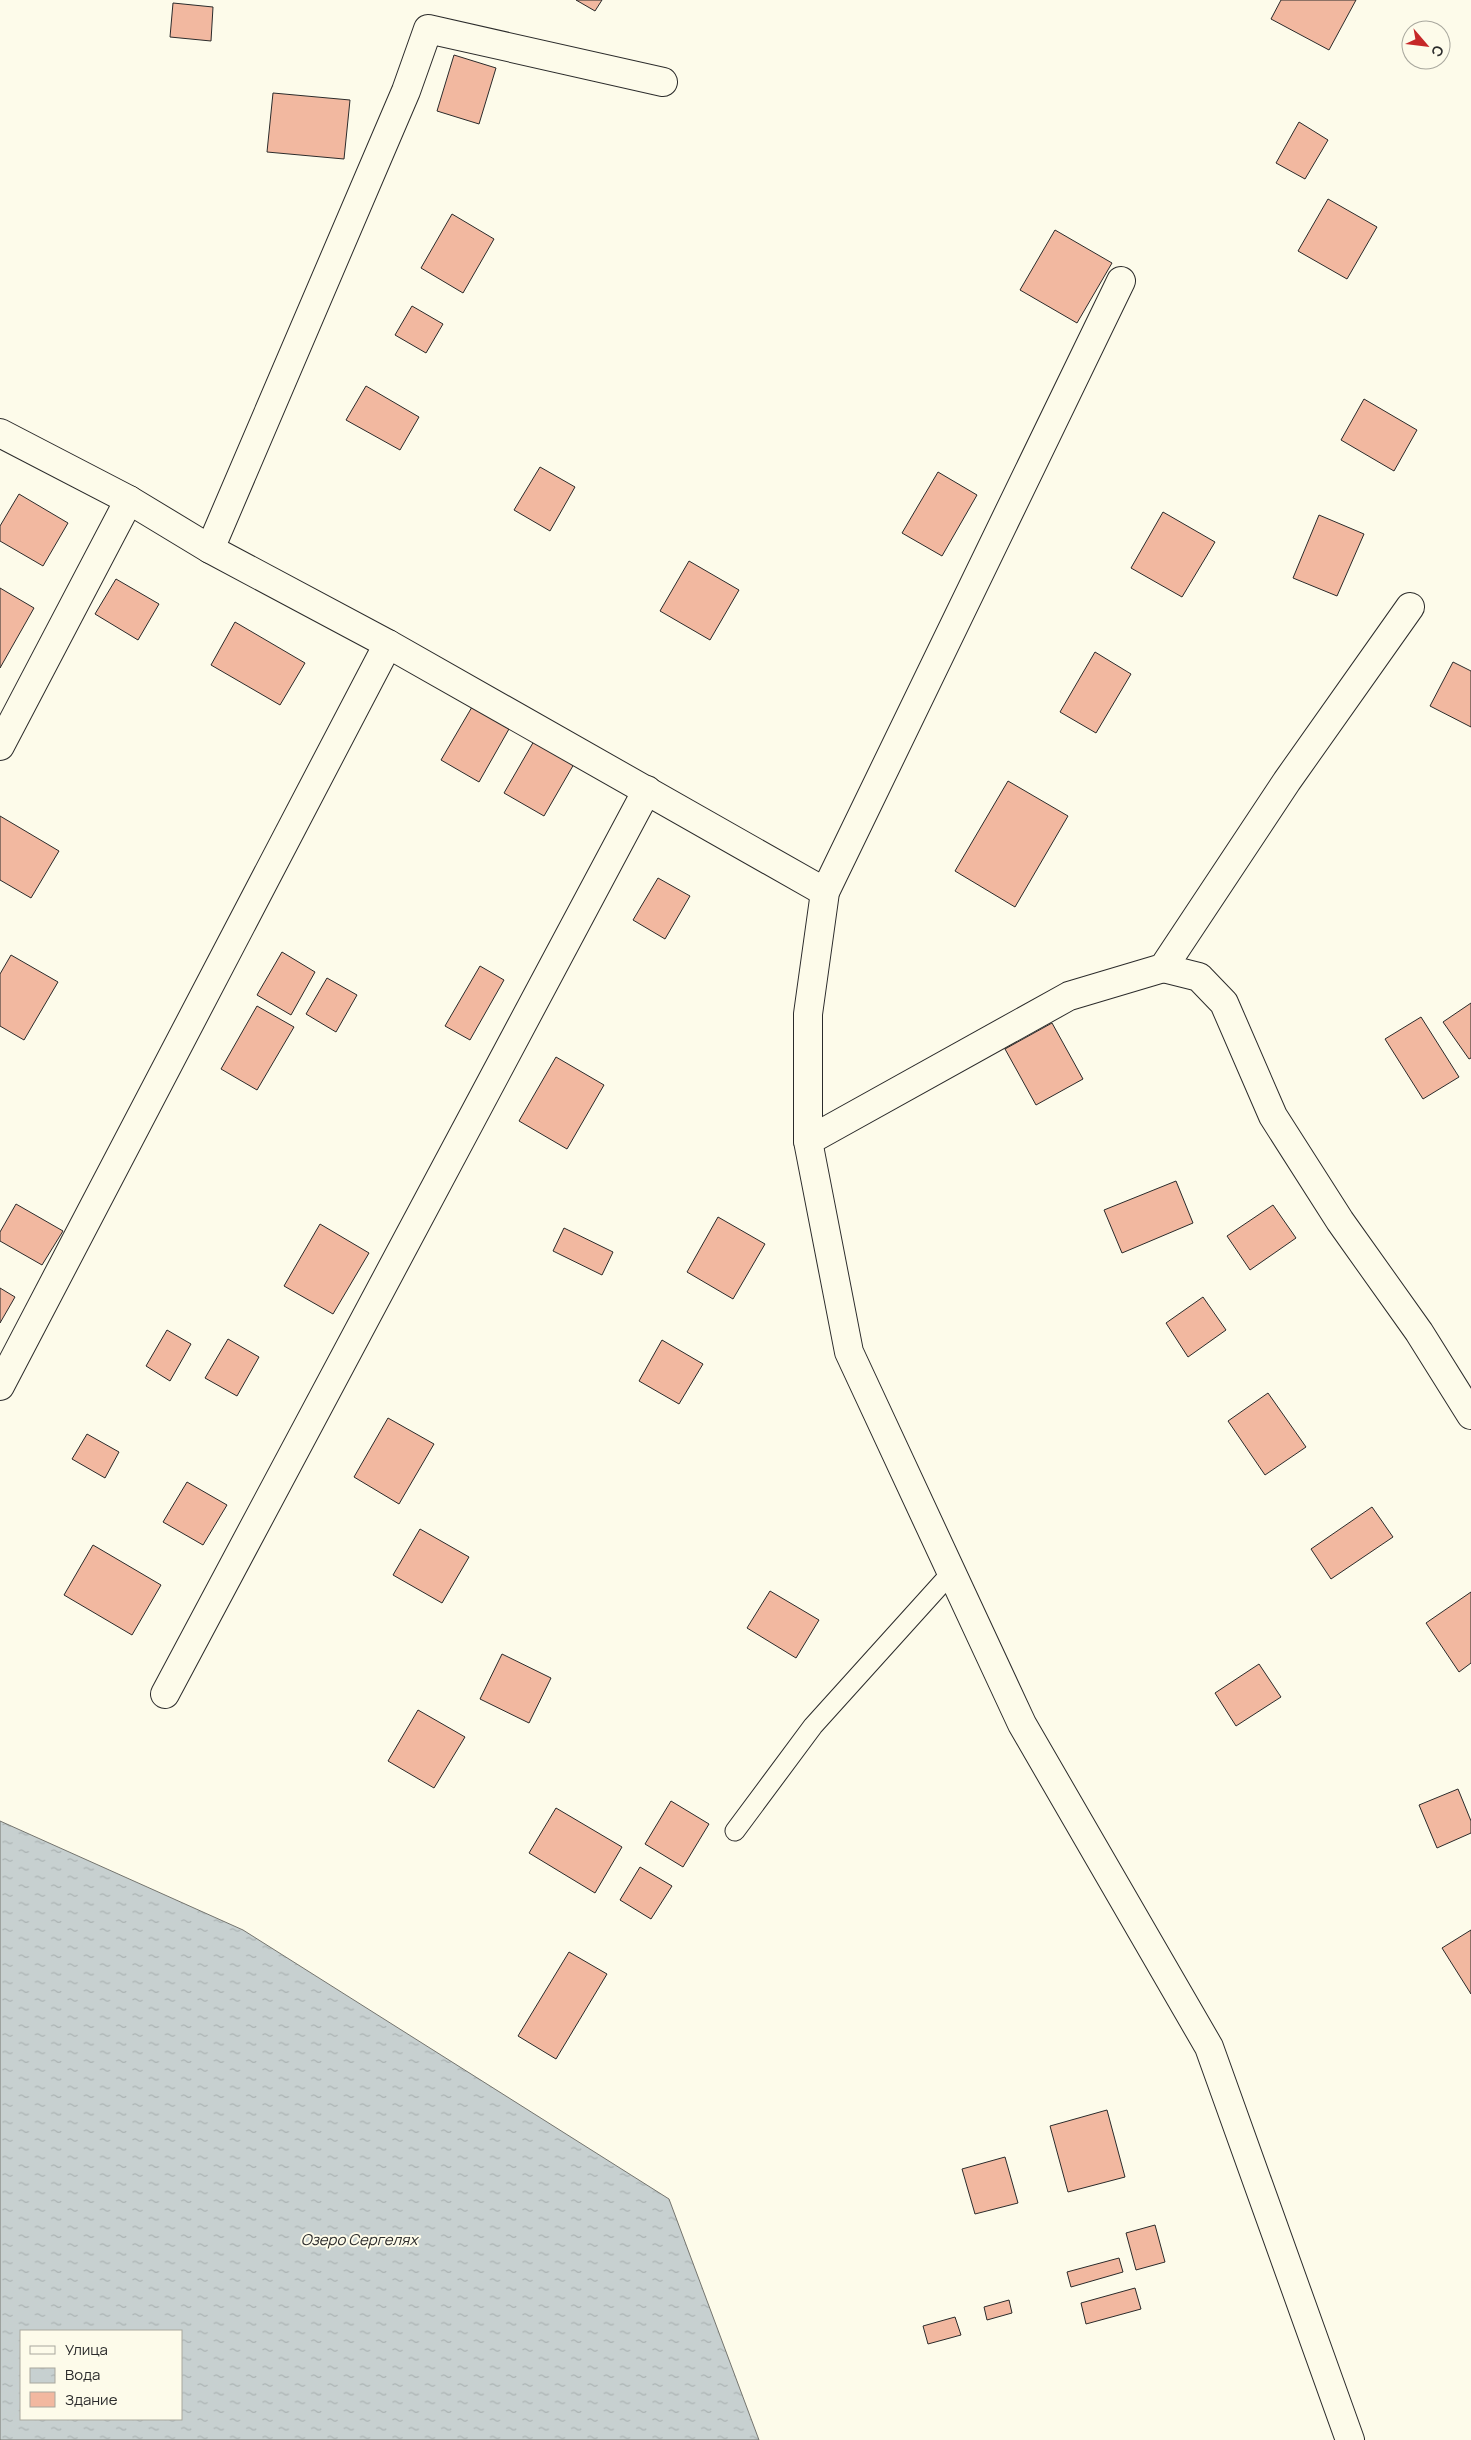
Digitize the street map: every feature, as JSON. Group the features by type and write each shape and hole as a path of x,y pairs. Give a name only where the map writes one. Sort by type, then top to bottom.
{"street":[{"path":"210,550 406,90 428,29 663,82"},
{"path":"1121,280 825,892 808,1014 808,1141 849,1352 1022,1724 1208,2047 1350,2440"},
{"path":"0,433 129,500 210,550 388,644 825,892"},
{"path":"0,746 129,500"},
{"path":"1163,968 1287,781 1410,607"},
{"path":"0,1386 388,644"},
{"path":"165,1694 647,790"},
{"path":"808,1141 1069,996 1163,968 1199,977 1224,1003 1273,1116 1340,1221 1419,1332 1471,1415"}],"lane":[{"path":"735,1831 813,1726 952,1572"}],"water":[{"name":"Озеро Сергелях","path":"0,1821 243,1930 669,2199 759,2440 0,2440"}],"building":[{"path":"576,0 602,0 595,11"},
{"path":"1281,0 1356,0 1329,50 1271,19"},
{"path":"173,3 213,7 211,41 170,37"},
{"path":"454,55 496,68 479,124 437,111"},
{"path":"273,93 350,100 344,159 267,152"},
{"path":"1299,122 1328,140 1305,179 1276,163"},
{"path":"1328,199 1377,227 1347,279 1298,251"},
{"path":"452,214 494,239 463,293 421,268"},
{"path":"1055,230 1112,263 1077,323 1020,290"},
{"path":"412,306 443,324 426,353 395,335"},
{"path":"366,386 419,417 400,450 346,420"},
{"path":"1364,399 1417,430 1394,471 1341,440"},
{"path":"540,467 575,487 550,531 514,510"},
{"path":"938,472 977,495 942,556 902,533"},
{"path":"19,494 68,523 43,566 0,541 0,526"},
{"path":"1163,512 1215,542 1182,597 1131,568"},
{"path":"1319,515 1364,534 1337,596 1293,578"},
{"path":"689,561 739,590 710,640 660,611"},
{"path":"116,579 159,604 138,640 95,614"},
{"path":"0,588 34,608 0,668"},
{"path":"235,622 305,663 280,705 211,665"},
{"path":"1095,652 1131,674 1096,733 1060,712"},
{"path":"1453,662 1471,671 1471,727 1430,706"},
{"path":"472,707 509,729 479,782 441,760"},
{"path":"534,741 574,764 544,816 504,793"},
{"path":"1008,781 1068,816 1015,907 955,871"},
{"path":"0,816 59,851 31,898 0,880"},
{"path":"658,878 690,896 665,939 633,920"},
{"path":"282,952 315,972 291,1015 257,995"},
{"path":"11,955 58,982 24,1040 0,1026 0,974"},
{"path":"480,966 504,980 470,1040 445,1026"},
{"path":"327,978 357,995 336,1032 306,1014"},
{"path":"1471,1003 1471,1058 1469,1059 1443,1022"},
{"path":"257,1006 294,1027 257,1090 221,1069"},
{"path":"1421,1017 1459,1077 1423,1099 1385,1039"},
{"path":"1052,1023 1083,1079 1036,1105 1005,1049"},
{"path":"556,1057 604,1085 567,1149 519,1121"},
{"path":"1176,1181 1193,1223 1122,1253 1104,1210"},
{"path":"16,1204 63,1231 42,1265 0,1241 0,1232"},
{"path":"1273,1205 1296,1238 1250,1270 1227,1236"},
{"path":"718,1217 765,1244 733,1299 687,1272"},
{"path":"320,1224 369,1253 333,1314 284,1286"},
{"path":"564,1228 613,1252 602,1275 553,1251"},
{"path":"0,1288 15,1297 0,1323"},
{"path":"1203,1297 1226,1330 1188,1357 1166,1323"},
{"path":"167,1330 191,1344 170,1381 146,1366"},
{"path":"228,1339 259,1357 237,1396 205,1378"},
{"path":"662,1340 703,1364 679,1404 639,1381"},
{"path":"1268,1393 1306,1447 1265,1475 1228,1421"},
{"path":"388,1418 434,1444 399,1504 354,1477"},
{"path":"87,1434 119,1452 105,1478 72,1459"},
{"path":"187,1482 227,1505 203,1545 163,1522"},
{"path":"1372,1507 1393,1537 1331,1579 1311,1549"},
{"path":"420,1529 469,1557 442,1603 393,1575"},
{"path":"93,1545 161,1585 132,1635 64,1595"},
{"path":"770,1591 819,1620 796,1658 747,1628"},
{"path":"1471,1592 1471,1663 1459,1672 1426,1623"},
{"path":"502,1654 551,1678 529,1723 480,1699"},
{"path":"1259,1664 1281,1697 1236,1726 1215,1693"},
{"path":"418,1710 465,1737 434,1788 388,1761"},
{"path":"1458,1789 1471,1821 1471,1833 1437,1848 1419,1805"},
{"path":"671,1801 709,1824 683,1867 645,1844"},
{"path":"556,1808 622,1847 595,1893 529,1853"},
{"path":"640,1867 672,1886 651,1919 620,1900"},
{"path":"1471,1930 1471,1994 1442,1948"},
{"path":"569,1952 607,1974 556,2059 518,2036"},
{"path":"1107,2110 1125,2177 1068,2192 1050,2126"},
{"path":"1005,2157 1018,2203 975,2214 962,2169"},
{"path":"1155,2225 1165,2262 1136,2270 1126,2233"},
{"path":"1119,2258 1123,2272 1071,2287 1067,2272"},
{"path":"1135,2288 1141,2309 1086,2324 1081,2303"},
{"path":"1009,2300 1012,2313 987,2320 984,2307"},
{"path":"955,2317 961,2335 928,2344 923,2326"}]}
